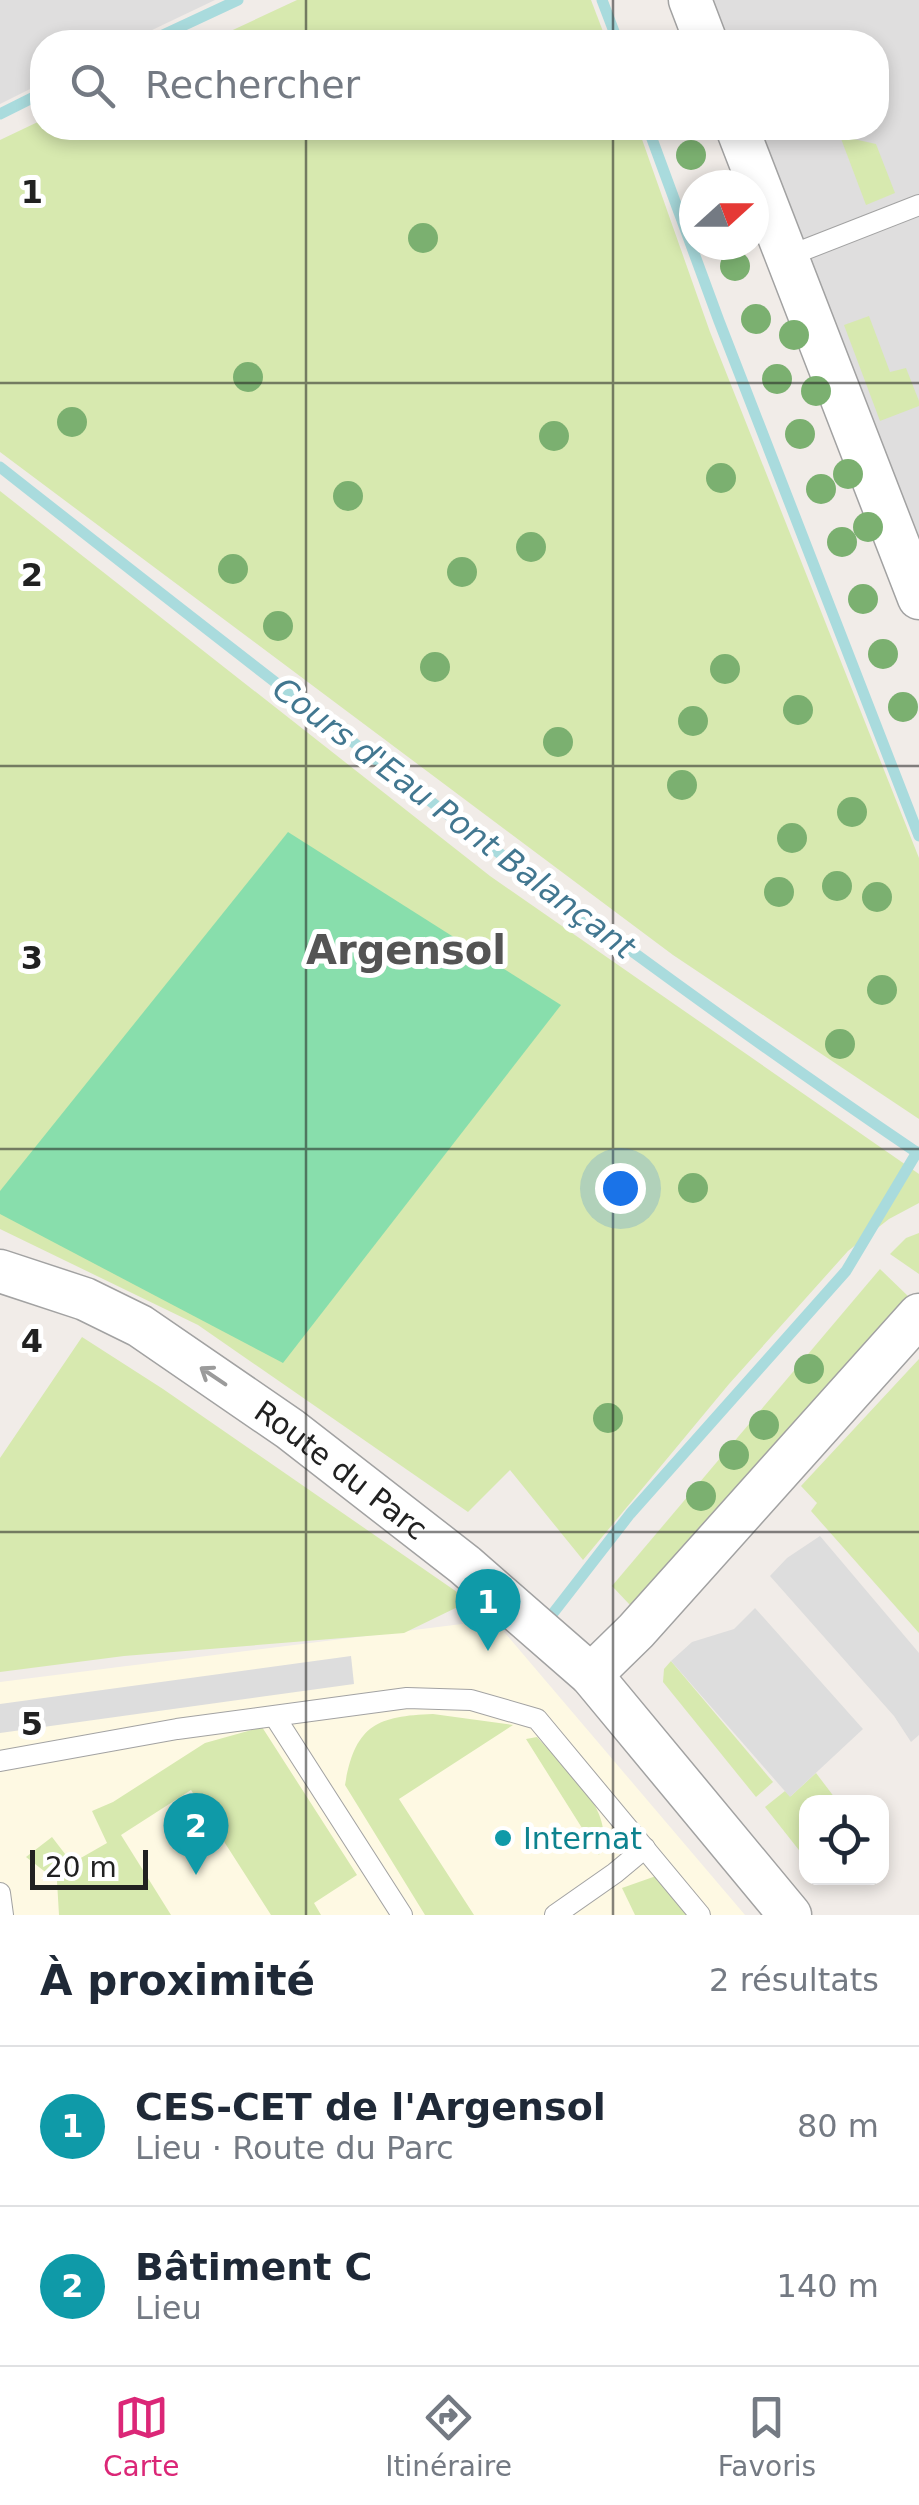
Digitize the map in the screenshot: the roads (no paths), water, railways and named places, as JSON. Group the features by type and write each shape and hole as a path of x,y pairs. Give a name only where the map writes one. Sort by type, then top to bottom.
{"street":[{"path":"690,0 701,30"},
{"path":"742,140 919,598"},
{"name":"Route du Parc","path":"0,1272 85,1298 140,1326 290,1428 465,1565 591,1675 790,1915"},
{"path":"591,1675 636,1631 919,1315"}],"lane":[{"path":"786,256 919,205"},
{"path":"0,1761 177,1729 407,1698 471,1700 538,1719 700,1915"},
{"path":"275,1717 402,1915"},
{"path":"554,1915 645,1848"},
{"path":"0,1893 3,1915"}],"waterway":[{"path":"174,30 238,0"},
{"path":"602,0 613,30"},
{"path":"0,114 30,99"},
{"path":"652,140 919,836"},
{"name":"Cours d'Eau Pont Balançant","path":"0,467 568,905 919,1154"},
{"path":"543,1618 547,1621 630,1514 846,1271 917,1152"}],"place":[{"name":"CES-CET de l'Argensol","path":"488,1651"},
{"name":"Internat","path":"503,1838"},
{"name":"Bâtiment C","path":"196,1875"}],"district":[{"name":"Argensol","path":"406,950"}]}
